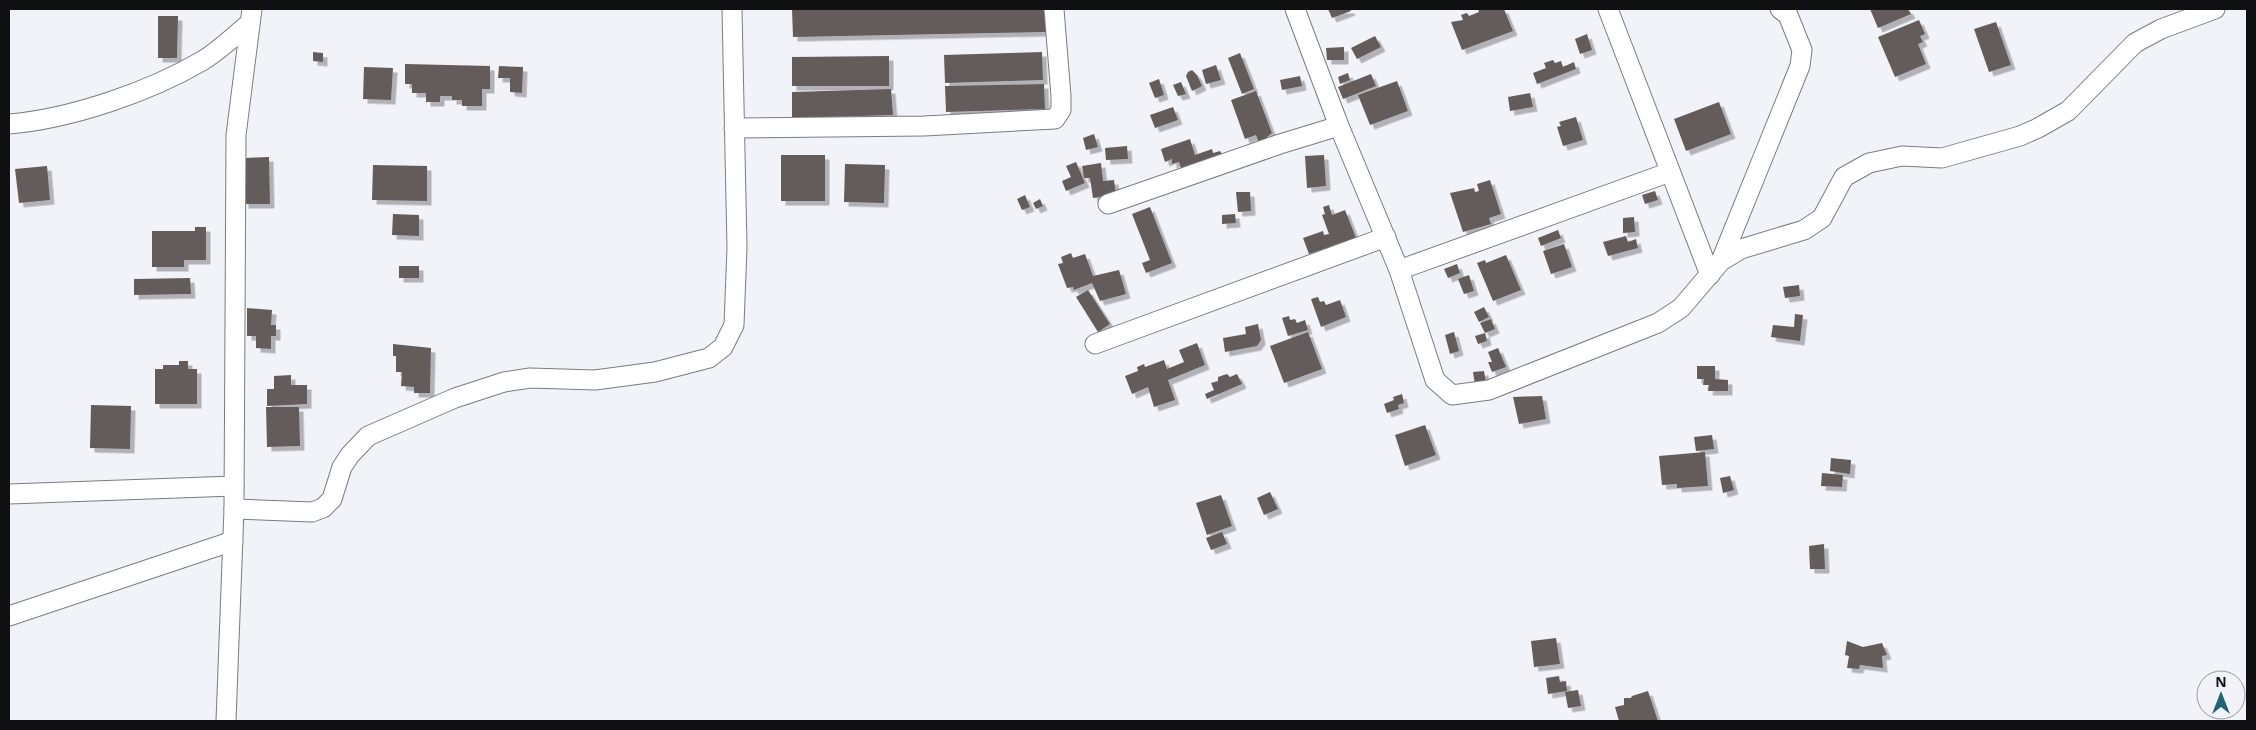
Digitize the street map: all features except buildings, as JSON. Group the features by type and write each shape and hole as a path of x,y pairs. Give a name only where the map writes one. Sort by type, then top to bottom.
{"street":[{"path":"234,509 312,512 323,508 335,494 337,481 350,455 368,436 478,389 530,378 562,380 627,377 682,366 717,354 728,340 734,325 738,225 732,9"},
{"path":"734,128 924,126 1055,119 1061,110 1061,96 1054,9"},
{"path":"1295,9 1339,126 1399,270 1435,380 1452,395 1489,390 1658,323 1681,308 1716,268 1741,249 1804,230 1822,218 1844,177 1869,163 1902,156 1942,158 2020,136 2068,111 2135,43 2161,29 2215,9"},
{"path":"1608,9 1670,172 1716,268"},
{"path":"1716,268 1800,66 1802,50 1788,15 1780,9"},
{"path":"9,124 66,113 154,86 204,60 252,16"},
{"path":"226,721 234,509 236,135 252,16"},
{"path":"1108,204 1280,144 1339,126"},
{"path":"1399,270 1670,172"},
{"path":"1095,344 1386,237"},
{"path":"9,494 234,486"},
{"path":"9,616 233,541"}]}
